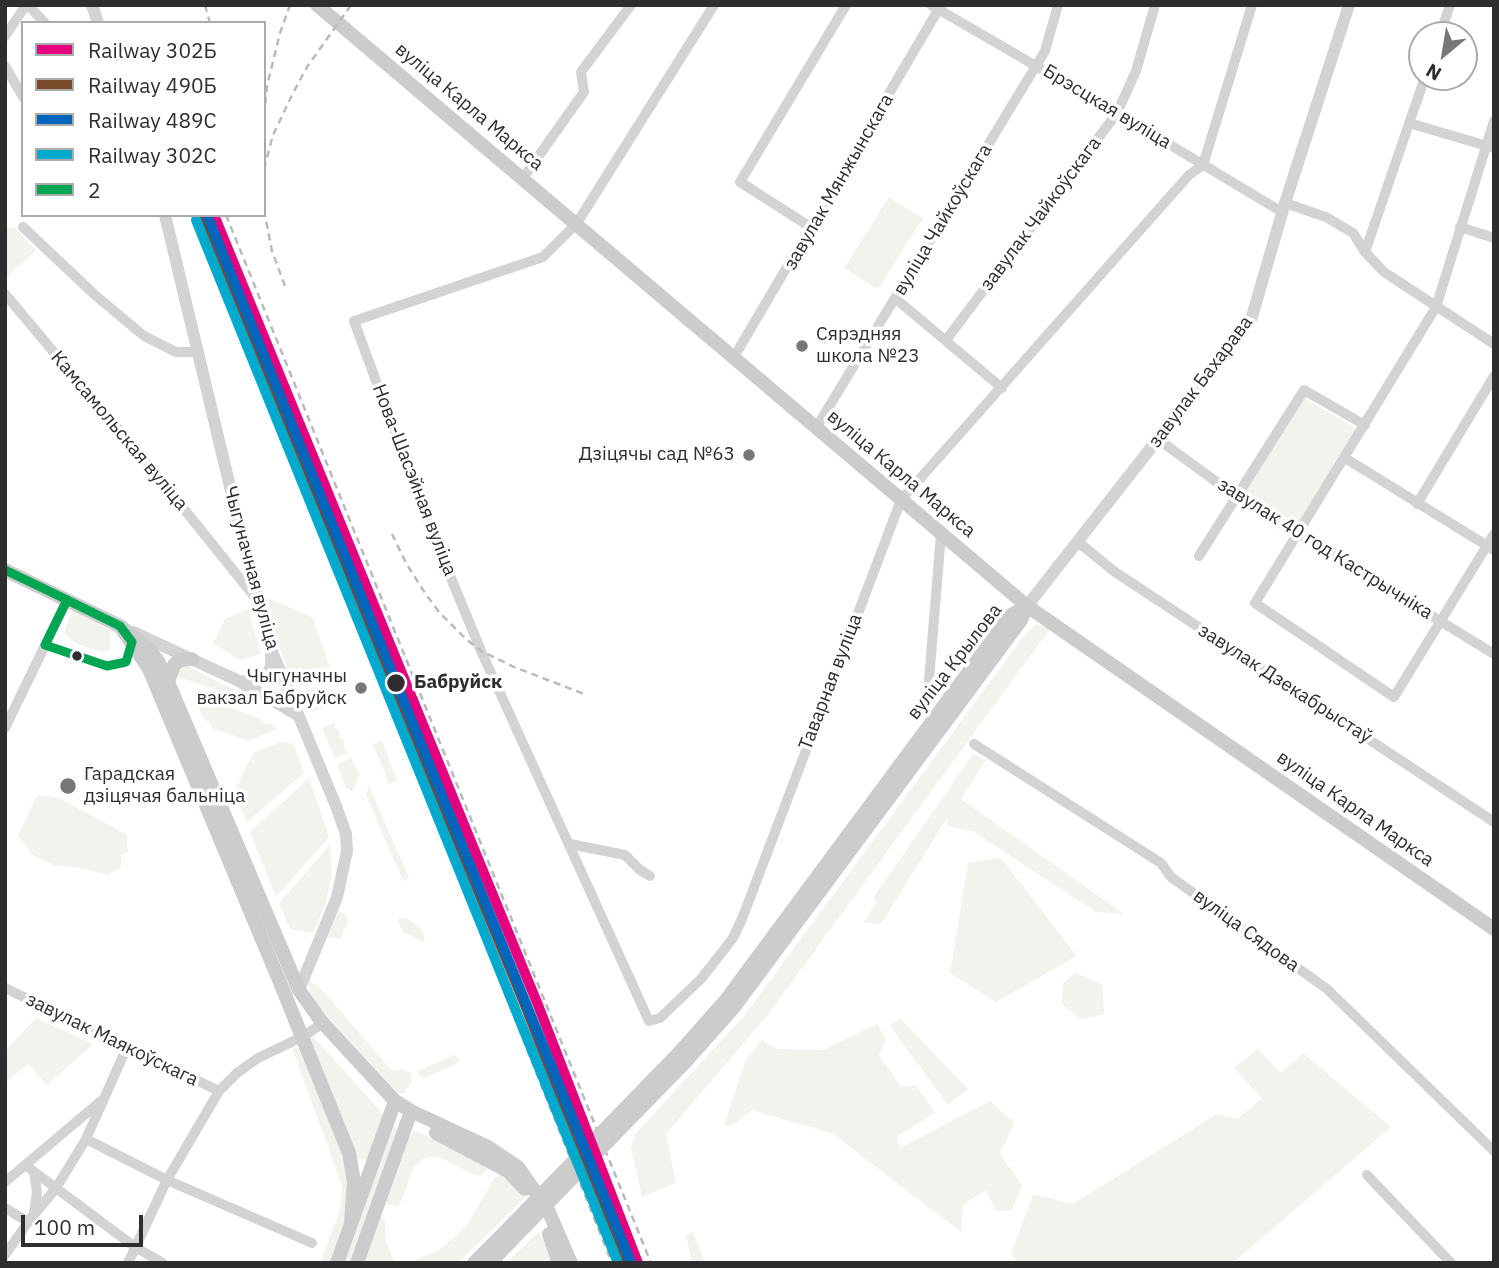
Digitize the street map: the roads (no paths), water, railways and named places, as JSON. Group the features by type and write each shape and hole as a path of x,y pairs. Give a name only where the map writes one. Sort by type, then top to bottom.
{"main road":[{"name":"вуліца Карла Маркса","path":"317,5 1027,606 1494,929"},
{"path":"5,570 120,626 149,648 168,682 289,972 319,1026"},
{"name":"вуліца Крылова","path":"474,1263 506,1238 683,1056 1011,615 1027,606"},
{"path":"120,626 155,680 349,1153 354,1182 351,1223"},
{"path":"168,682 174,665 180,660 192,659"},
{"path":"279,979 319,1026 393,1104 508,1171 525,1189 542,1215 559,1263"},
{"path":"337,1263 393,1104"},
{"path":"357,1263 410,1115"},
{"path":"410,1115 488,1147 518,1167 548,1210 571,1263"},
{"name":"вуліца Крылова","path":"490,1263 506,1238"}],"street":[{"path":"5,36 27,5 43,21"},
{"path":"523,178 584,92 581,72 631,5"},
{"path":"577,223 714,5"},
{"path":"812,228 740,182 846,5"},
{"name":"вуліца Чайкоўскага","path":"816,428 1045,51 1058,5"},
{"name":"завулак Чайкоўскага","path":"946,340 1117,113 1136,71 1155,5"},
{"path":"1203,165 1252,5"},
{"name":"завулак Бахарава","path":"1027,606 1251,320 1283,208 1349,5"},
{"name":"завулак Мянжынскага","path":"734,358 812,228 937,7"},
{"name":"Брэсцкая вуліца","path":"937,7 1203,165 1283,208 1326,217 1353,233 1365,252 1384,272 1494,344"},
{"path":"5,66 21,94"},
{"path":"1365,252 1420,91"},
{"path":"1494,121 1490,147 1460,227 1436,307 1255,603 1394,697 1490,548 1494,534"},
{"path":"1409,123 1490,147"},
{"name":"Таварная вуліца","path":"476,638 649,1021 660,1018 701,979 733,938 742,919 901,500 1189,175 1203,165"},
{"name":"Чыгуначная вуліца","path":"165,217 271,649 345,834 347,851 337,897 299,990"},
{"name":"Нова-Шасэйная вуліца","path":"476,638 428,522 354,321 543,257 577,223"},
{"path":"23,227 102,302 144,336 176,352 199,352"},
{"path":"1460,227 1494,238"},
{"name":"Камсамольская вуліца","path":"5,294 151,468 258,602"},
{"path":"896,299 1002,388"},
{"path":"1417,504 1494,376"},
{"path":"1199,556 1304,390 1364,425"},
{"name":"завулак 40 год Кастрычніка","path":"1159,440 1236,496 1494,654"},
{"path":"1345,458 1490,548"},
{"path":"929,680 942,534"},
{"name":"завулак Дзекабрыстаў","path":"1078,542 1115,572 1494,822"},
{"path":"231,570 241,569 248,562"},
{"path":"5,729 67,600"},
{"path":"120,626 239,681 296,713"},
{"path":"239,681 251,682 265,677 271,667 271,649"},
{"name":"вуліца Сядова","path":"974,744 1161,863 1171,877 1327,989 1494,1151"},
{"path":"570,844 625,855 650,876"},
{"name":"завулак Маякоўскага","path":"5,988 219,1091"},
{"path":"128,1263 167,1180 219,1091 237,1073 258,1058 319,1026"},
{"path":"5,1255 56,1188 86,1139 127,1047"},
{"path":"5,1182 104,1098"},
{"path":"86,1139 167,1180 312,1243"},
{"path":"25,1165 135,1247 163,1263"},
{"path":"31,1218 37,1192 34,1172"},
{"path":"1367,1175 1451,1263"},
{"path":"5,1208 31,1218"}],"railway":[{"path":"205,5 209,21"},
{"path":"266,96 280,33 290,5"},
{"path":"266,161 273,135 307,67 351,5"},
{"path":"227,217 651,1263"},
{"path":"265,217 272,251 285,286"},
{"path":"392,534 425,593 439,612 466,639 481,651 514,667 587,695"},
{"path":"505,994 612,1263"}],"rail line":[{"name":"489С","path":"208,217 631,1263"},
{"name":"302Б","path":"215,217 538,1005 638,1263"},
{"name":"302С","path":"196,220 618,1263"},
{"name":"490Б","path":"203,220 527,1010 625,1263"}],"place":[{"name":"Сярэдняя школа №23","path":"802,346"},
{"name":"Дзіцячы сад №63","path":"749,455"},
{"name":"Бабруйск","path":"396,683"},
{"name":"Чыгуначны вакзал Бабруйск","path":"361,688"},
{"name":"Гарадская дзіцячая бальніца","path":"68,786"}]}
